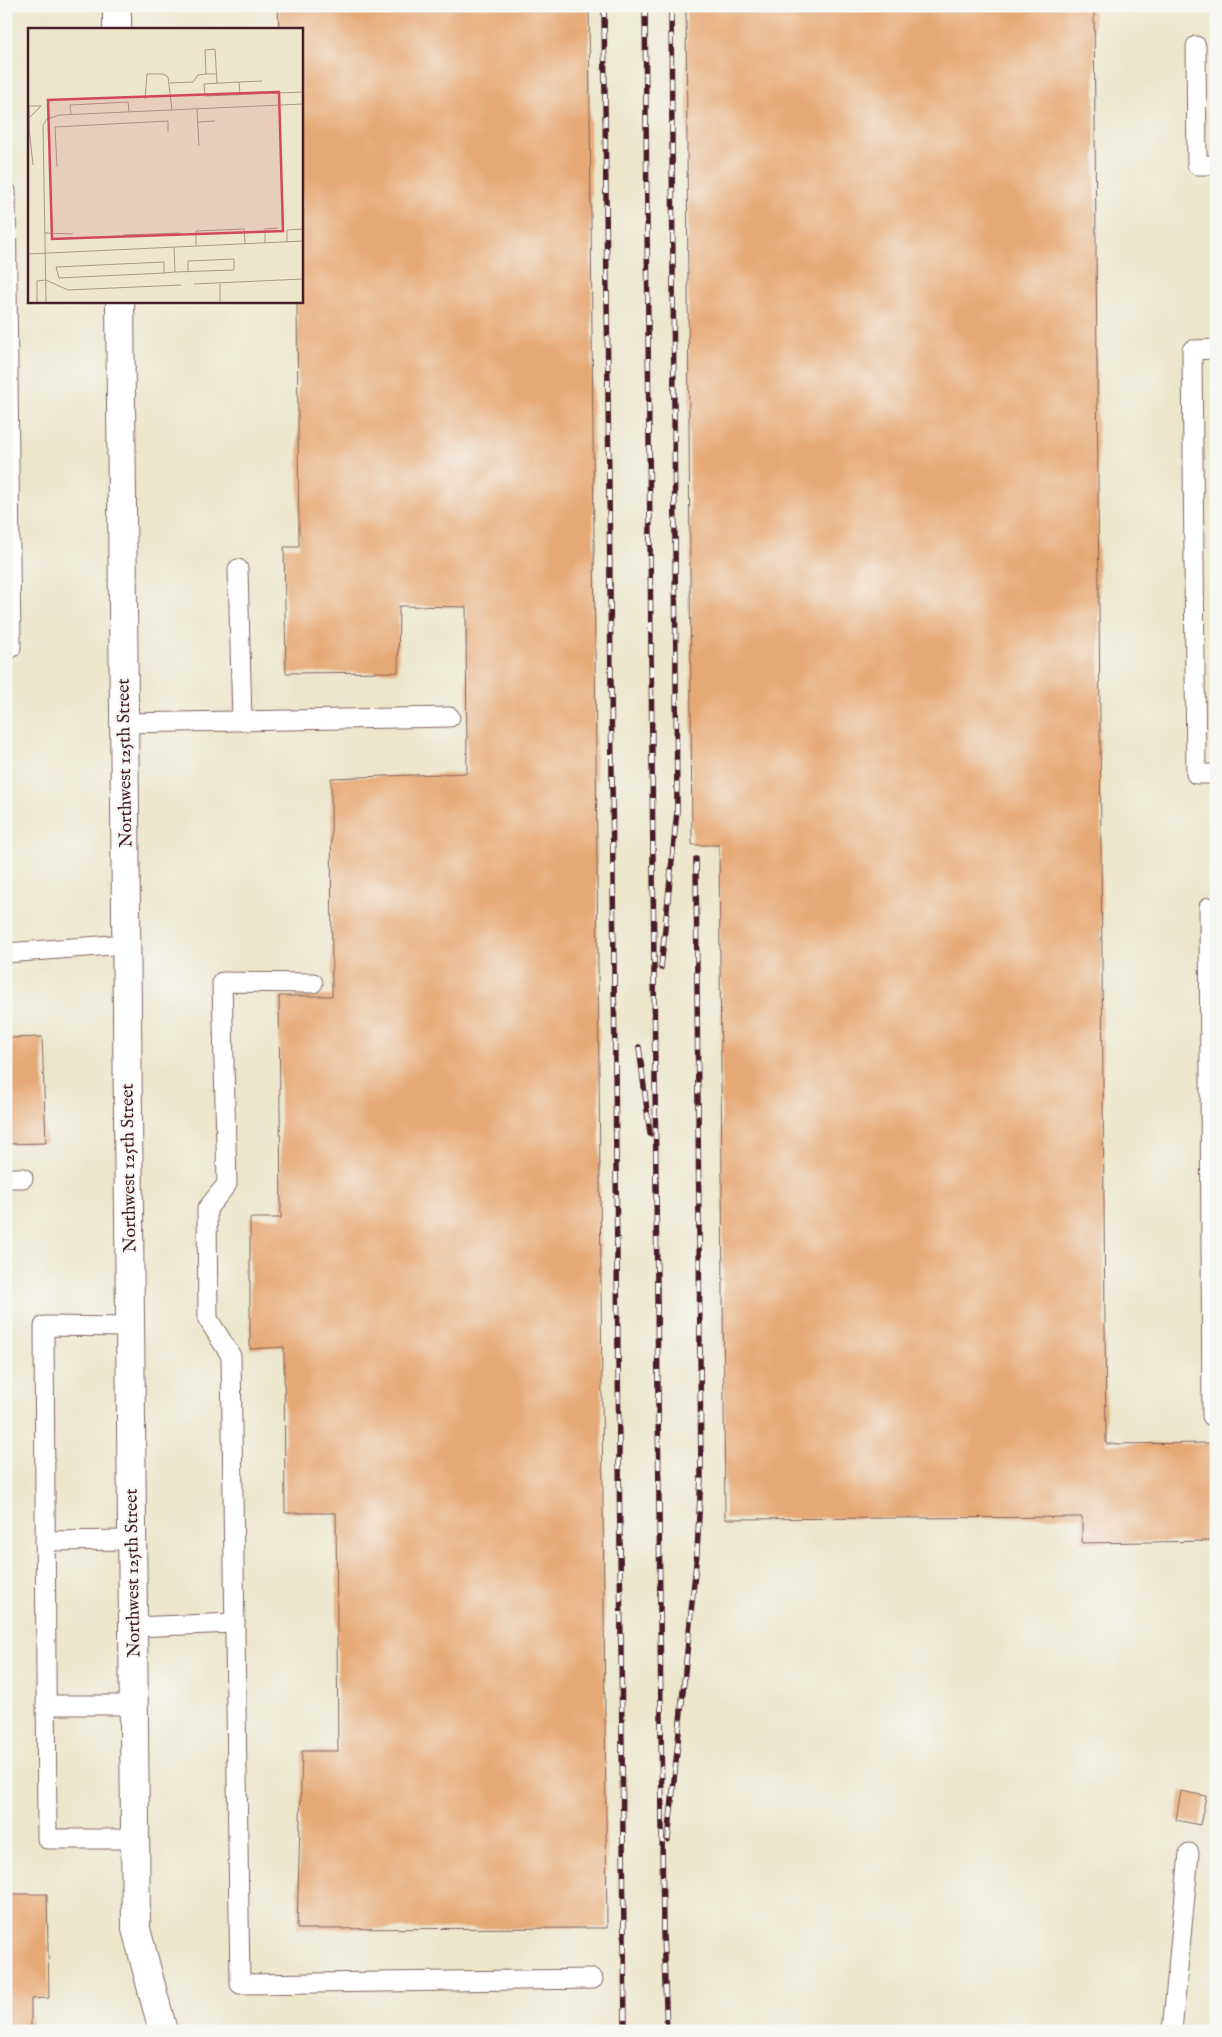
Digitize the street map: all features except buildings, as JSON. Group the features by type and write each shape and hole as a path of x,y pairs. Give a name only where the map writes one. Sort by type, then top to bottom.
{"street":[{"path":"117,6 117,28"},
{"name":"Northwest 125th Street","path":"120,302 136,1930 163,2031"}],"lane":[{"path":"1196,46 1197,165 1216,164"},
{"path":"6,190 11,648 6,648"},
{"path":"1216,349 1192,350 1196,774 1216,774"},
{"path":"238,569 242,721"},
{"path":"124,723 450,717"},
{"path":"1209,907 1213,1116 1212,1416"},
{"path":"6,953 126,944"},
{"path":"313,983 222,982 227,1184 207,1209 208,1318 231,1356 240,1984 593,1979"},
{"path":"130,1328 44,1326 47,1839 135,1838"},
{"path":"45,1541 132,1540"},
{"path":"133,1627 235,1623"},
{"path":"46,1705 134,1705"},
{"path":"1172,2031 1189,1854"}],"railway":[{"path":"604,6 625,2031"},
{"path":"645,6 663,1933 667,2031"},
{"path":"661,968 677,811 671,6"},
{"path":"668,1840 697,1553 701,1477 696,859"},
{"path":"639,1047 650,1134"}]}
